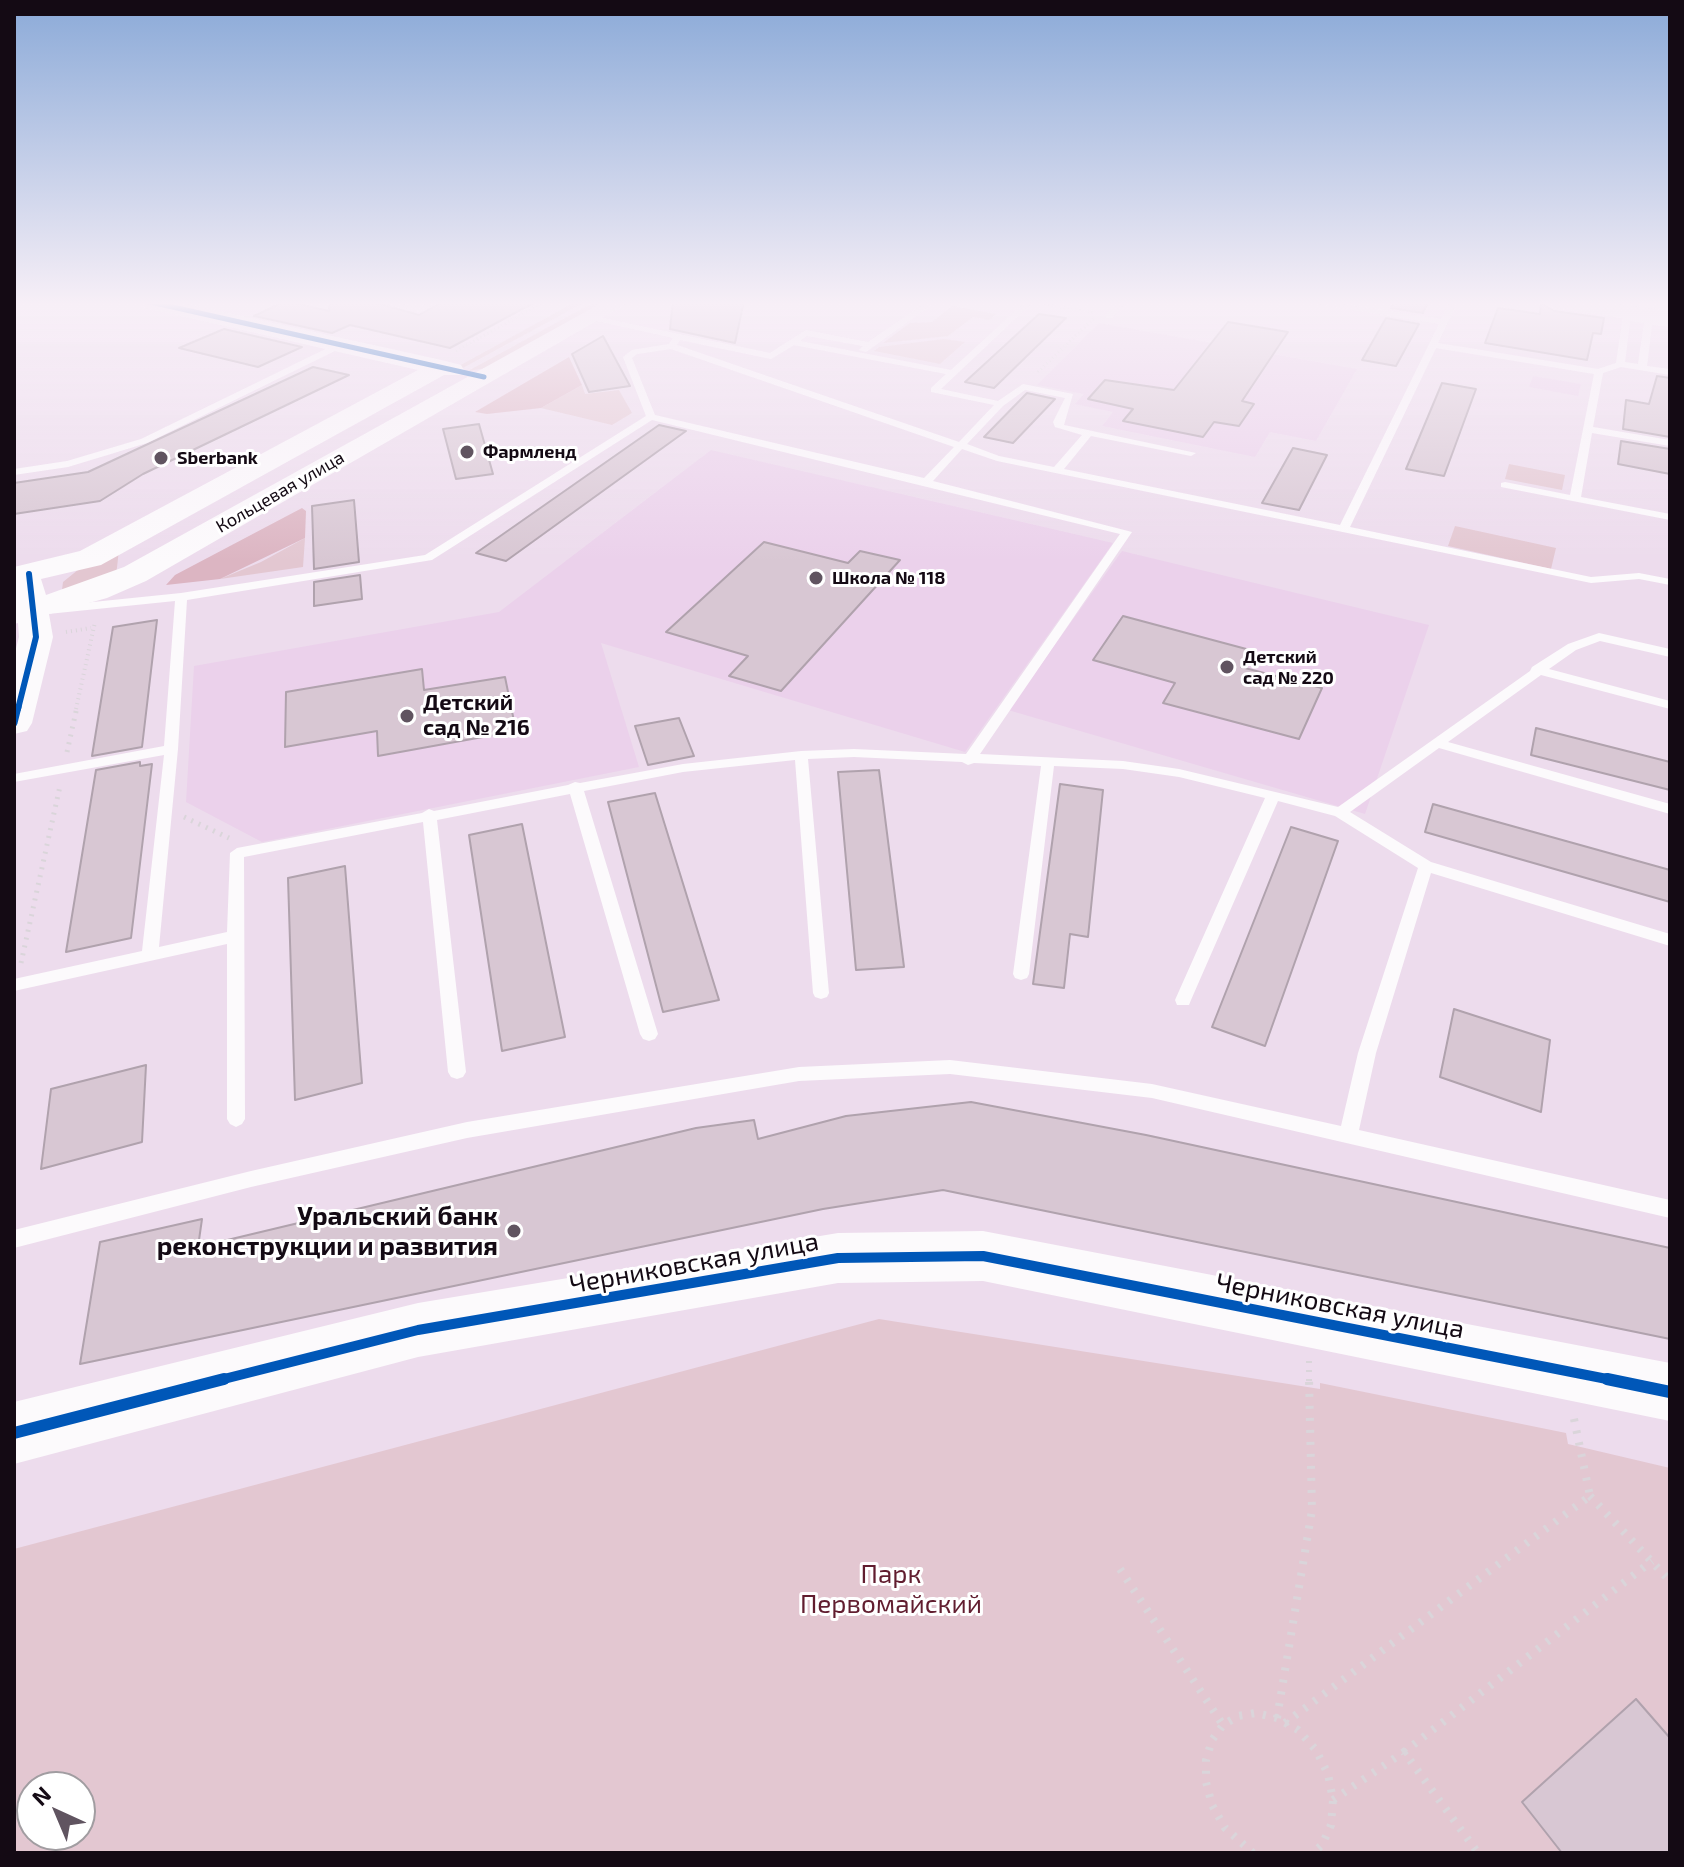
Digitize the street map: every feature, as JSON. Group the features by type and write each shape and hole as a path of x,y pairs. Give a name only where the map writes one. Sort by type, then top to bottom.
{"main road":[{"name":"Кольцевая улица","path":"22,575 90,558 400,388"},
{"name":"Кольцевая улица","path":"22,612 96,591 135,574 464,388"},
{"path":"14,723 36,637 22,612 22,575"},
{"name":"Черниковская улица","path":"14,1433 418,1330 838,1258 983,1256 1670,1392"}],"lane":[{"path":"14,472 68,464 144,441 252,388"},
{"path":"639,388 651,417"},
{"path":"801,388 959,446 1057,470 1591,580 1639,576 1670,582"},
{"path":"936,388 934,390 1000,404"},
{"path":"926,482 1000,404 1021,388"},
{"path":"1029,388 1070,396 1058,422 1060,427 1191,453"},
{"path":"1345,527 1412,388"},
{"path":"1575,498 1596,388"},
{"path":"22,612 181,597 428,558 651,417 1127,532 968,761"},
{"path":"1588,429 1670,443"},
{"path":"1057,470 1089,433"},
{"path":"1505,485 1670,517"},
{"path":"150,955 171,749 181,597"},
{"path":"1340,812 1572,647 1599,637 1670,653"},
{"path":"1536,670 1670,705"},
{"path":"1436,743 1670,809"},
{"path":"14,778 171,749"},
{"path":"236,1119 237,853 575,786 683,768 801,755 854,753 968,761 1123,765 1179,773 1340,812 1426,866 1670,940"},
{"path":"801,755 821,993"},
{"path":"1021,974 1048,762"},
{"path":"575,786 649,1034"},
{"path":"1183,1000 1273,796"},
{"path":"429,814 457,1072"},
{"path":"1348,1137 1367,1053 1426,866"},
{"path":"14,985 235,936"},
{"path":"14,1239 251,1179 467,1130 799,1074 950,1067 1152,1091 1670,1209"}],"path":[{"path":"165,809 256,849"},
{"path":"1281,1720 1312,1510 1309,1352 1324,1356"},
{"path":"1558,1410 1573,1414 1590,1496 1670,1581"},
{"path":"1281,1720 1590,1496"},
{"path":"1333,1800 1404,1752 1652,1561"},
{"path":"1120,1569 1223,1725"},
{"path":"1252,1853 1225,1828 1212,1805 1206,1782 1212,1740 1223,1725 1238,1716 1256,1713 1281,1720 1298,1730 1316,1750 1328,1774 1333,1800 1331,1825 1322,1845 1313,1853"},
{"path":"1404,1752 1478,1853"}],"shaded area":[{"path":"516,388 576,388 541,408 487,414 475,412"},
{"path":"1053,388 1346,388 1316,441 1270,432 1255,457 1102,426 1113,412 1075,404 1084,394"},
{"path":"1535,388 1580,388 1578,396"},
{"path":"711,450 1113,543 965,752 601,643 639,767 262,842 186,802 194,666 499,612"},
{"path":"302,508 306,511 305,538 220,579 166,585 175,575"},
{"name":"Детский сад № 220","path":"1122,551 1429,625 1365,814 1008,710"}],"green space":[{"path":"576,388 583,388 585,394 619,390 632,413 612,425 541,408"},
{"path":"1509,464 1565,475 1562,490 1505,479"},
{"path":"1455,526 1556,548 1551,569 1448,546"},
{"path":"305,538 303,567 220,579 261,562"},
{"path":"119,550 116,576 62,590 63,582 84,565"},
{"name":"Парк Первомайский","path":"879,1319 1320,1389 1320,1383 1566,1433 1568,1444 1670,1468 1670,1853 14,1853 14,1549"}],"building":[{"path":"268,388 322,388 143,474 100,501 14,514 14,483 88,472"},
{"path":"587,388 615,388 589,392"},
{"path":"1098,388 1251,388 1242,401 1254,404 1239,426 1214,422 1203,437 1123,421 1133,409 1088,399"},
{"path":"1440,388 1476,389 1444,476 1406,469"},
{"path":"1654,388 1670,388 1670,437 1623,429 1626,400 1649,404"},
{"path":"1027,393 1055,399 1013,443 984,437"},
{"path":"479,424 493,474 456,479 443,429"},
{"path":"659,425 686,431 506,561 476,553"},
{"path":"1621,441 1670,449 1670,474 1618,464"},
{"path":"1293,448 1327,455 1299,510 1262,503"},
{"path":"354,500 359,562 314,569 312,506"},
{"path":"764,542 848,563 860,551 900,560 781,691 729,676 748,656 666,632"},
{"path":"360,575 362,599 314,606 314,582"},
{"path":"1123,616 1250,650 1241,667 1322,688 1299,739 1163,703 1175,683 1093,660"},
{"path":"157,620 142,747 92,756 113,627"},
{"path":"422,669 424,690 505,677 516,731 378,756 377,731 285,747 286,692"},
{"path":"679,718 694,756 648,765 635,726"},
{"path":"1536,728 1670,762 1670,790 1531,755"},
{"path":"140,762 140,766 152,764 131,938 66,952 96,770"},
{"path":"879,770 904,967 856,970 838,772"},
{"path":"1060,784 1103,790 1088,937 1070,934 1064,988 1033,984"},
{"path":"655,793 719,1000 663,1012 608,802"},
{"path":"1433,804 1670,870 1670,902 1425,832"},
{"path":"522,824 565,1037 502,1051 469,835"},
{"path":"1291,827 1338,841 1265,1046 1212,1027"},
{"path":"345,866 362,1083 295,1100 288,878"},
{"path":"1454,1009 1550,1040 1541,1112 1440,1077"},
{"path":"146,1065 142,1142 41,1169 51,1089"},
{"path":"971,1102 1146,1135 1670,1248 1670,1339 943,1190 823,1209 80,1364 100,1242 202,1219 198,1247 696,1128 754,1120 758,1139 846,1116"},
{"path":"1636,1699 1670,1738 1670,1853 1562,1853 1522,1802"}],"cycle path":[{"path":"14,723 36,637 29,574"},
{"path":"14,1433 418,1330 838,1258 983,1256 1670,1392"}],"place":[{"name":"Фармленд","path":"467,452"},
{"name":"Sberbank","path":"161,458"},
{"name":"Школа № 118","path":"816,578"},
{"name":"Детский сад № 220","path":"1227,667"},
{"name":"Детский сад № 216","path":"407,716"},
{"name":"Уральский банк реконструкции и развития","path":"514,1231"}]}
